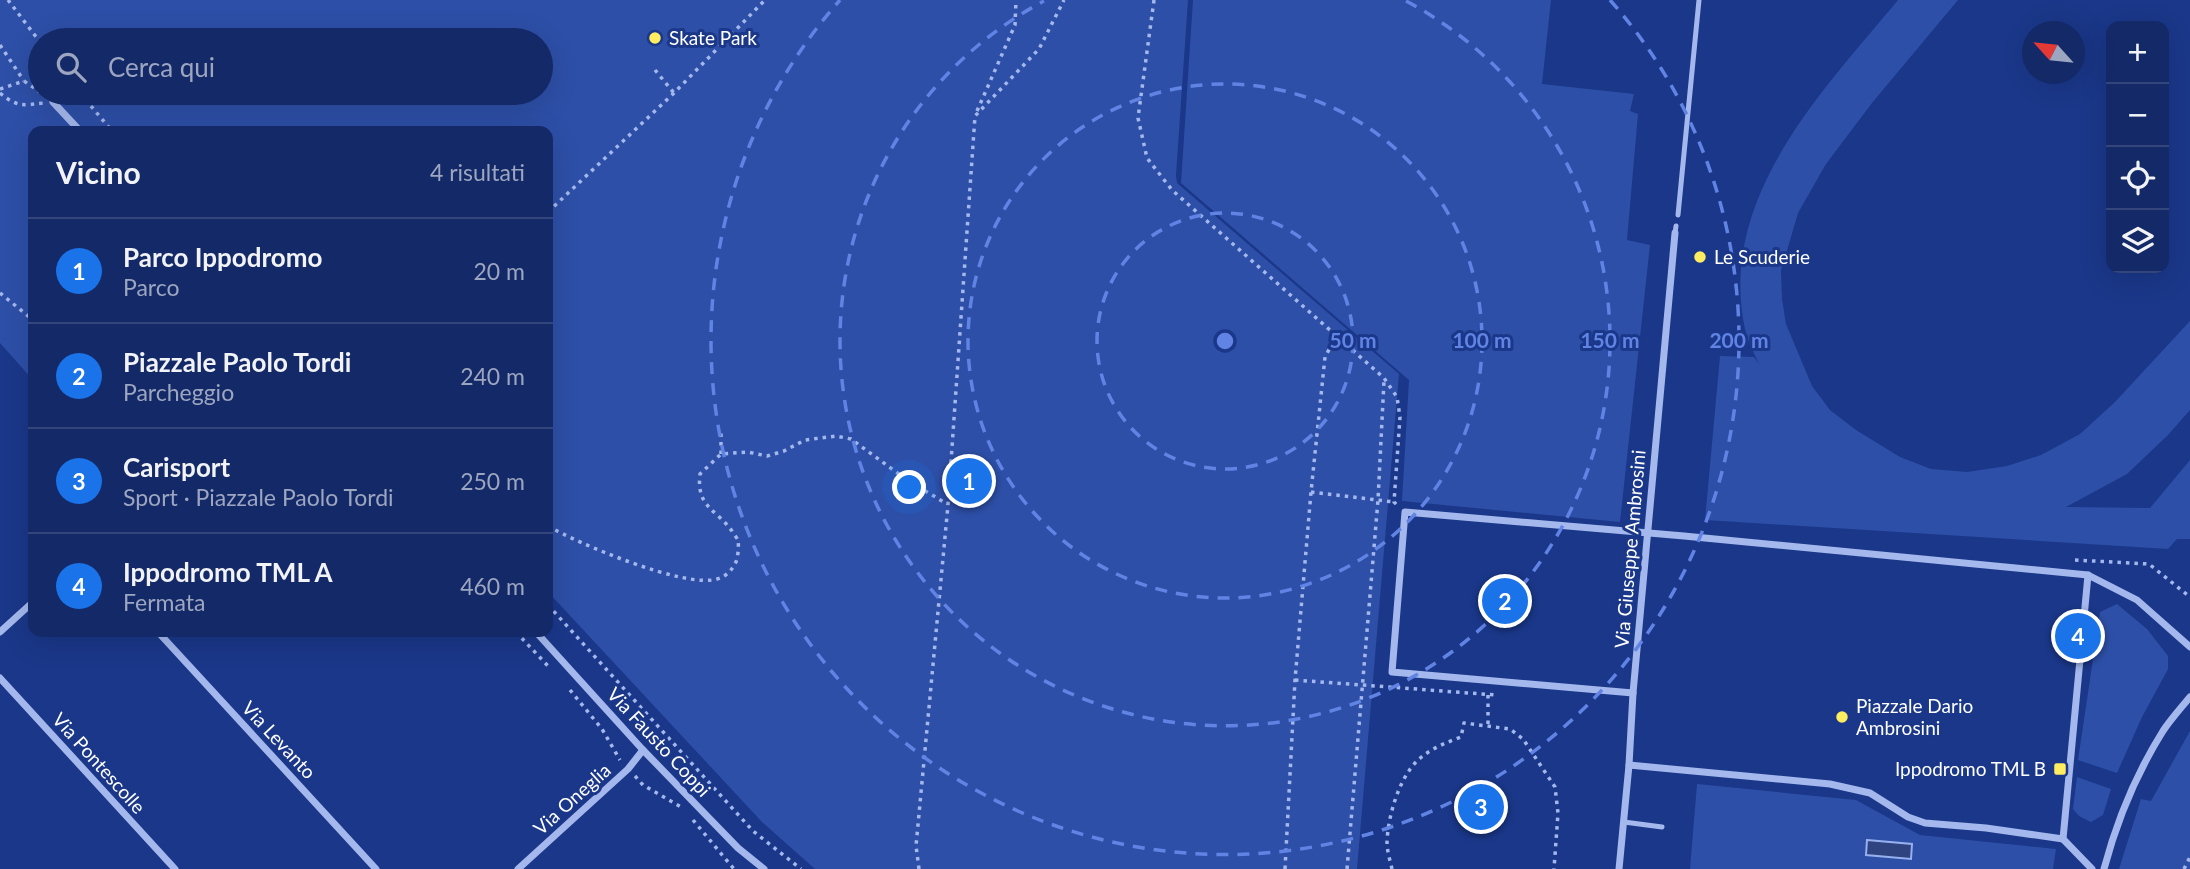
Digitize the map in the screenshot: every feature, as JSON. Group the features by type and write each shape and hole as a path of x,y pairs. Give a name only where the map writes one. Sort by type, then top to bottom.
{"street":[{"path":"56,105 74,126"},
{"name":"Via Giuseppe Ambrosini","path":"1619,869 1676,229"},
{"path":"1633,693 1392,672 1405,512 2088,575 2137,600 2190,647"},
{"path":"2063,839 2088,575"},
{"path":"0,632 28,607"},
{"name":"Via Levanto","path":"163,637 376,869"},
{"name":"Via Fausto Coppi","path":"541,637 643,750 738,848 764,869"},
{"name":"Via Pontescolle","path":"0,678 175,869"},
{"path":"2104,869 2130,791 2164,729 2190,696"},
{"name":"Via Oneglia","path":"518,869 628,769 643,750"},
{"path":"1629,765 1830,784 1870,793 1908,817 1925,823 2063,839 2092,869"}],"lane":[{"path":"1678,215 1699,0"},
{"path":"1624,822 1662,827"}],"path":[{"path":"8,0 29,28"},
{"path":"553,207 674,93 765,0"},
{"path":"919,869 916,846 948,505 975,116 1015,25 1016,0"},
{"path":"975,116 1039,49 1064,0"},
{"path":"1152,0 1138,118 1147,158 1172,190 1384,379 1396,397 1400,417 1394,502"},
{"path":"0,45 28,84"},
{"path":"655,71 674,93"},
{"path":"24,81 0,91 12,103 28,105"},
{"path":"90,105 108,126"},
{"path":"0,293 28,316"},
{"path":"1285,869 1295,680 1311,492 1325,357 1336,336"},
{"path":"1347,869 1378,500 1384,379"},
{"path":"721,429 721,454"},
{"path":"553,528 646,568 681,578 715,580 730,572 738,557 738,539 705,505 698,488 699,474 721,454 748,452 767,456 820,436 851,439 907,480 948,505"},
{"path":"1311,492 1394,502 1405,512"},
{"path":"553,611 753,831 802,869"},
{"path":"521,637 550,668"},
{"path":"1295,680 1499,695"},
{"path":"567,686 602,729 617,757 643,785 681,807"},
{"path":"1488,694 1488,724"},
{"path":"1392,869 1387,844 1391,814 1399,789 1416,761 1439,745 1461,737 1464,723 1488,724 1510,729 1523,739 1555,787 1558,813 1554,869"},
{"path":"690,818 734,869"},
{"path":"2184,869 2190,858"}],"shaded area":[{"path":"0,0 1188,0 1177,183 1399,374 1357,869 815,869 762,822 553,597 553,126 28,126 28,374 0,343"},
{"path":"1193,0 1551,0 1542,84 1634,94 1630,111 1638,114 1627,240 1650,245 1620,522 1402,501 1409,380 1181,183"},
{"path":"1898,0 1958,0 1872,103 1826,164 1798,213 1781,271 1782,299 1786,324 1812,386 1830,410 1856,430 1900,457 1931,469 1967,472 2007,466 2041,455 2080,434 2115,402 2190,321 2190,410 2127,474 2066,507 2150,508 2190,460 2190,539 2177,539 2168,549 1705,520 1720,356 1754,357 1759,364 1746,333 1740,281 1746,235 1761,192 1782,150 1808,110"},
{"path":"2117,604 2147,629 2168,656 2168,669 2142,717 2117,773 2078,760 2100,612"},
{"path":"2190,731 2190,869 2119,869 2141,799 2151,801"},
{"path":"2077,777 2111,789 2103,815 2091,822 2079,816 2073,809"},
{"path":"1697,784 1856,800 1920,835 2056,849 2053,869 1690,869"},
{"path":"1867,840 1912,844 1911,859 1866,855"}],"place":[{"name":"Skate Park","path":"655,38"},
{"name":"Le Scuderie","path":"1700,257"},
{"name":"Parco Ippodromo","path":"969,481"},
{"name":"Piazzale Paolo Tordi","path":"1505,601"},
{"name":"Ippodromo TML A","path":"2078,636"},
{"name":"Piazzale Dario Ambrosini","path":"1842,717"},
{"name":"Ippodromo TML B","path":"2060,769"},
{"name":"Carisport","path":"1481,807"}]}
